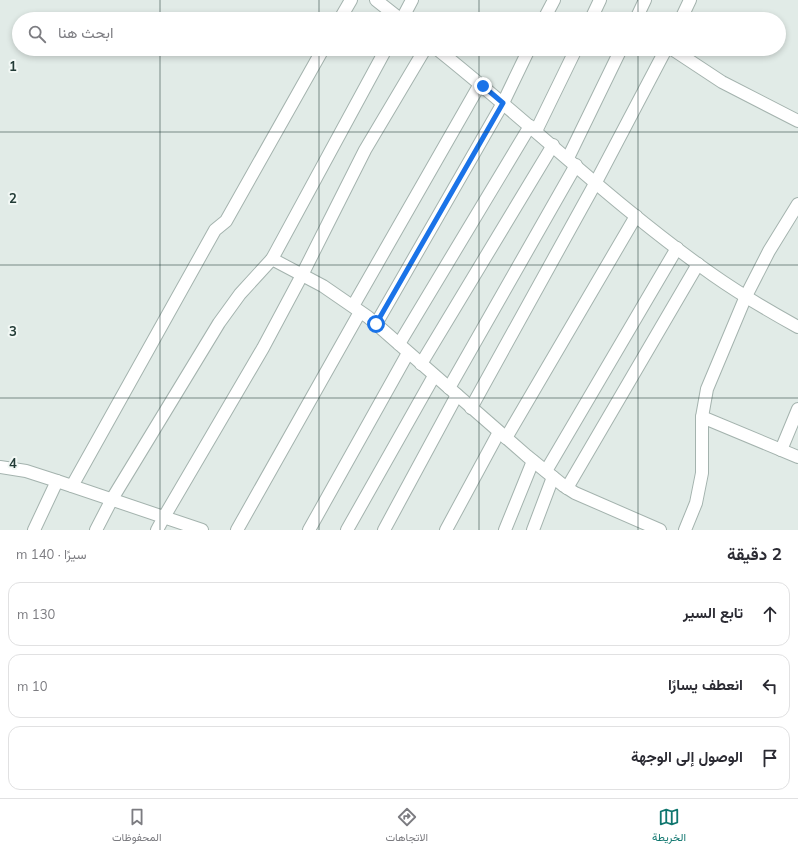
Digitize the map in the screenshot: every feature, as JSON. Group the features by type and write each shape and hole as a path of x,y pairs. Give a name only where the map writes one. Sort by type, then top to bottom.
{"street":[{"path":"344,12 351,0"},
{"path":"376,0 392,12"},
{"path":"405,12 412,0"},
{"path":"548,12 554,0"},
{"path":"594,12 600,0"},
{"path":"639,12 645,0"},
{"path":"684,12 690,0"},
{"path":"72,486 215,230 226,221 319,56"},
{"path":"96,530 112,500 219,323 240,294 272,259 382,56"},
{"path":"157,530 263,348 369,144 420,56"},
{"path":"446,56 636,216 713,276 798,327"},
{"path":"376,324 503,103 526,56"},
{"path":"399,344 533,129 572,56"},
{"path":"384,530 453,392 572,162 618,56"},
{"path":"471,408 596,182 662,56"},
{"path":"683,56 722,82 798,121"},
{"path":"237,530 356,309 480,84"},
{"path":"421,364 553,145"},
{"path":"685,530 696,503 702,473 702,417 708,389 746,296 769,251 798,204"},
{"path":"446,530 502,435 636,216"},
{"path":"532,530 549,474 677,248"},
{"path":"272,259 323,286 376,324 502,435 567,488 660,530"},
{"path":"567,488 698,264"},
{"path":"309,530 408,353"},
{"path":"347,530 434,376"},
{"path":"782,450 798,409"},
{"path":"702,417 798,457"},
{"path":"505,530 533,461"},
{"path":"0,467 26,471 202,530"},
{"path":"34,530 57,481"}],"route":[{"path":"376,324 503,103 483,86"}]}
